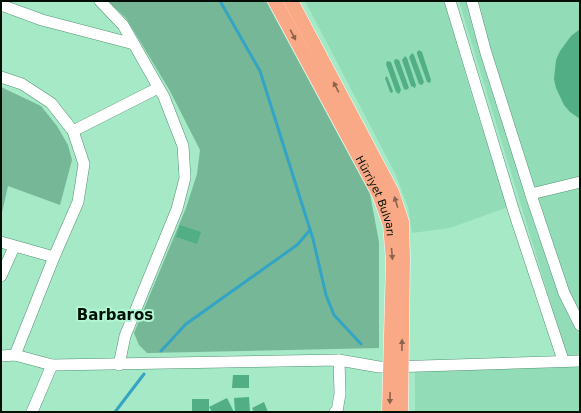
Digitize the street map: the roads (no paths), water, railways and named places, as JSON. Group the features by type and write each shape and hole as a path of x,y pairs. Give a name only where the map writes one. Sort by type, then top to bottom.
{"main road":[{"name":"Hürriyet Bulvarı","path":"274,1 379,194 390,225 393,260 396,367 401,412"},
{"name":"Hürriyet Bulvarı","path":"291,1 392,192 402,222 403,259 396,367 389,412"}],"street":[{"path":"100,1 123,25 164,97 182,146 185,178 177,209 125,336 119,365"},
{"path":"450,1 514,212 563,360"},
{"path":"472,1 531,194 564,293 580,325"},
{"path":"1,5 42,20 134,44"},
{"path":"1,77 22,84 51,103 73,131 84,164 78,202 14,355"},
{"path":"73,131 158,88"},
{"path":"531,194 580,182"},
{"path":"1,242 14,247 54,257"},
{"path":"1,276 14,247"},
{"path":"1,356 14,355 52,366 339,360 379,367 396,367 580,360"},
{"path":"335,412 340,394 339,360"},
{"path":"32,412 52,366"}],"waterway":[{"path":"220,1 260,71 313,239 326,295 334,315 361,344"},
{"path":"161,351 186,324 297,245 310,230"},
{"path":"115,412 144,374"}],"district":[{"name":"Barbaros","path":"115,315"}]}
